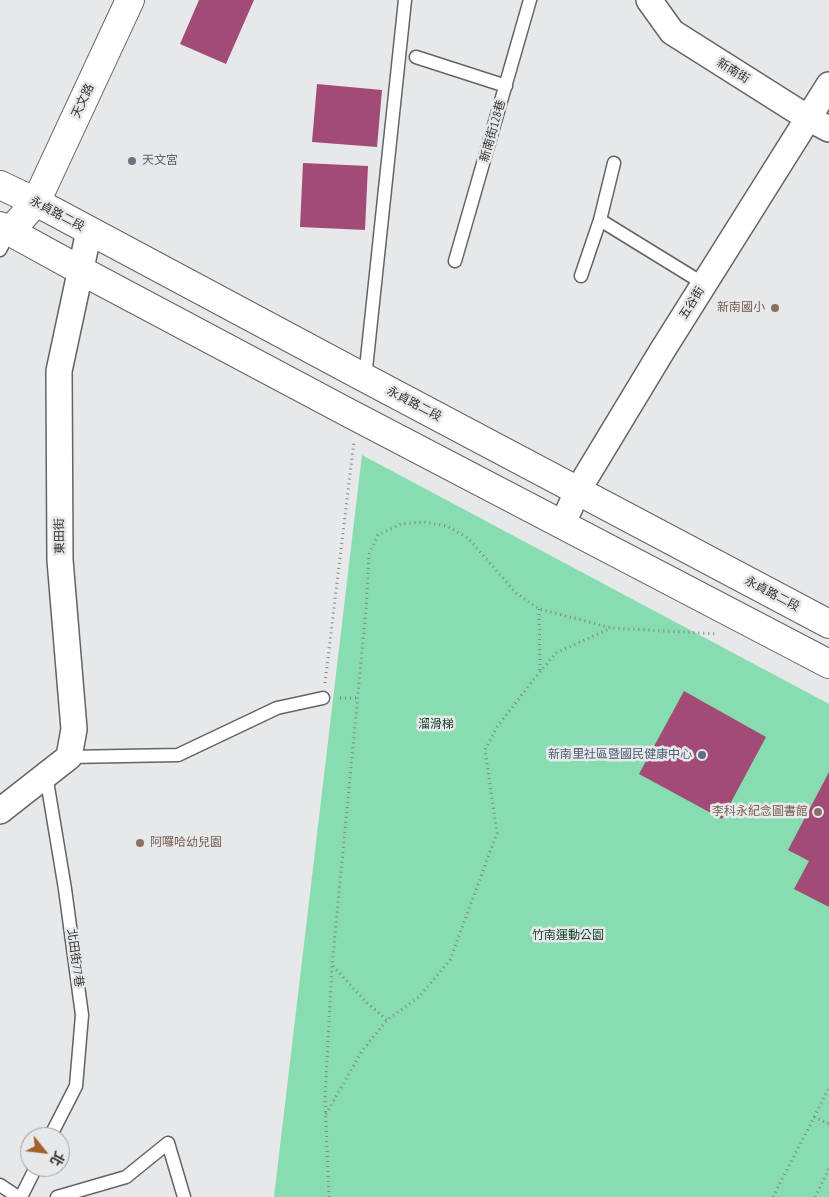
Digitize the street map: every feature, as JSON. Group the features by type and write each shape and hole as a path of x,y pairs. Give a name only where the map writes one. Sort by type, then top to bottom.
{"main road":[{"name":"天文路","path":"3,236 36,202 130,0"},
{"name":"永貞路二段","path":"0,185 36,202 829,624"},
{"path":"3,236 80,270 829,664"},
{"path":"347,412 365,378"}],"street":[{"name":"新南街","path":"649,0 672,32 818,124"},
{"name":"五谷街","path":"562,525 578,490 704,284 818,124 829,85"},
{"name":"東田街","path":"68,757 74,729 60,560 59,371 89,231"},
{"path":"0,811 68,757"}],"lane":[{"path":"365,378 406,0"},
{"name":"新南街128巷","path":"456,261 530,0"},
{"path":"416,57 506,86"},
{"path":"582,276 600,220 614,163"},
{"path":"600,220 704,284"},
{"path":"68,757 178,755 277,708 324,698"},
{"name":"北田街77巷","path":"46,775 65,889 82,1015 76,1086 55,1127"},
{"path":"57,1197 126,1177 168,1143 184,1197"},
{"path":"0,1185 19,1197 30,1177"}],"path":[{"path":"324,698 354,436 347,412"},
{"path":"330,1197 325,1099 332,966 366,610 369,554 378,535 401,524 424,522 447,526 468,538 516,594 539,609 612,628 718,634"},
{"path":"539,609 540,671"},
{"path":"326,1115 362,1051 387,1020 419,996 450,960 497,833 484,750 497,727 556,653 612,628"},
{"path":"332,966 365,1001 387,1020"},
{"path":"773,1197 829,1088"},
{"path":"814,1117 829,1124"},
{"path":"814,1197 829,1169"}],"green space":[{"name":"竹南運動公園","path":"362,455 829,704 829,1197 274,1197"}],"building":[{"path":"199,0 254,0 226,64 180,44"},
{"path":"317,84 382,90 377,147 312,142"},
{"path":"303,163 368,166 365,230 300,227"},
{"name":"新南里社區暨國民健康中心","path":"684,691 766,737 722,819 639,774"},
{"name":"李科永紀念圖書館","path":"829,772 829,907 794,889 809,861 788,850"}],"place":[{"name":"天文宮","path":"132,161"},
{"name":"新南國小","path":"775,308"},
{"name":"新南里社區暨國民健康中心","path":"702,755"},
{"name":"李科永紀念圖書館","path":"818,812"},
{"name":"阿囉哈幼兒園","path":"140,843"}],"park label":[{"name":"溜滑梯","path":"436,725"}]}
